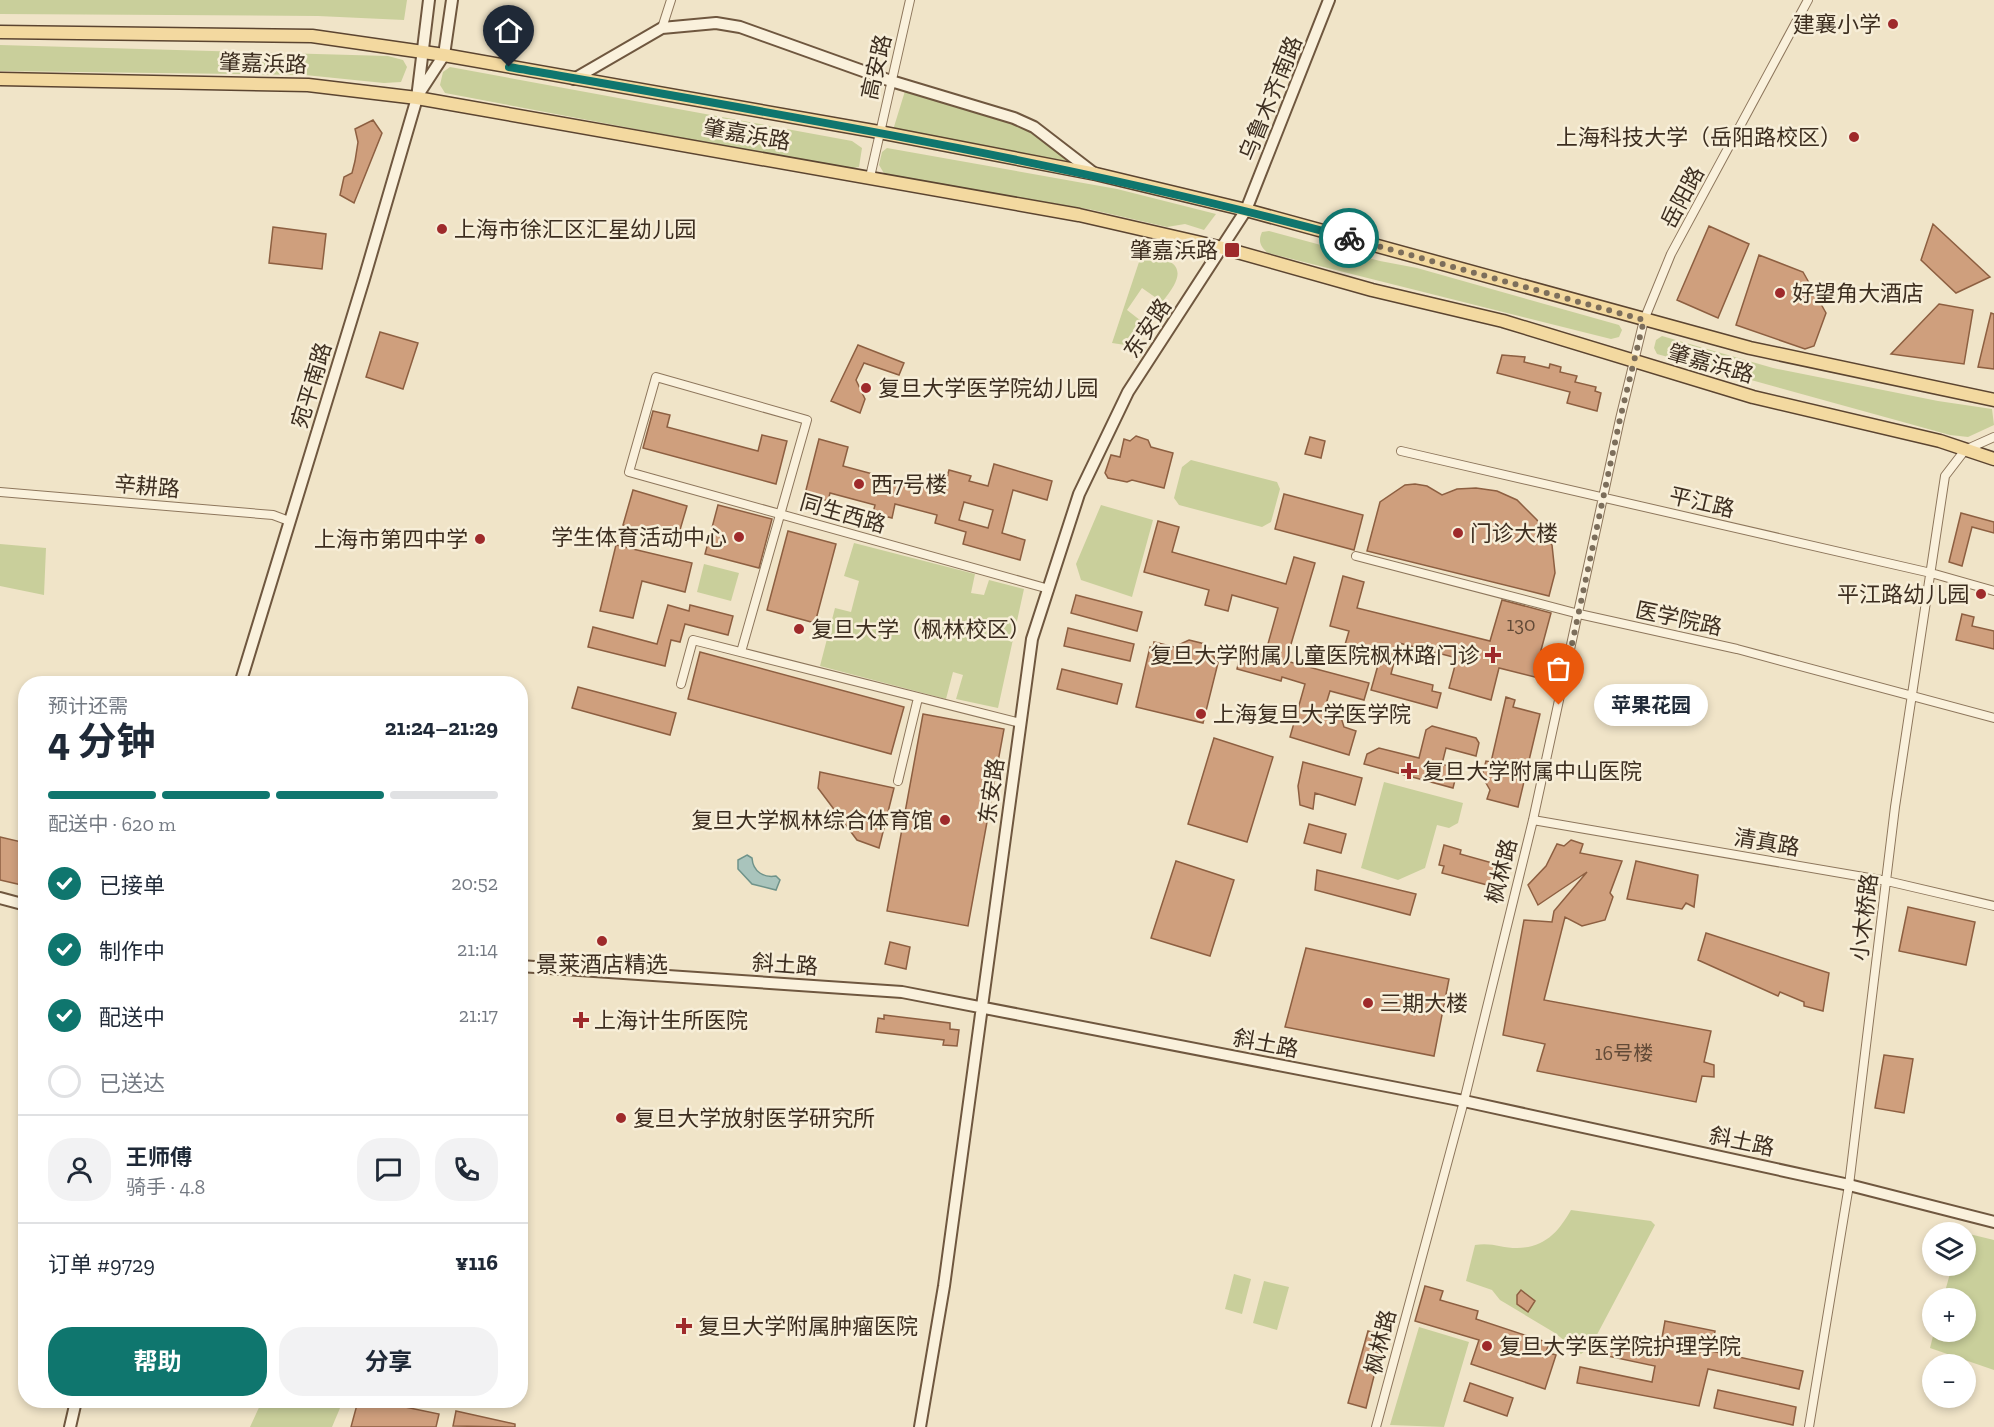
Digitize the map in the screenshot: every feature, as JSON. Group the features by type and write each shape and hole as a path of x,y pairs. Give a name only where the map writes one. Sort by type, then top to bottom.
{"main road":[{"path":"417,98 429,0"},
{"path":"417,98 444,55 452,0"},
{"name":"乌鲁木齐南路","path":"1246,210 1329,0"},
{"name":"肇嘉浜路","path":"574,78 662,28 716,23 740,27 891,81 1014,118 1034,127 1096,174"},
{"name":"肇嘉浜路","path":"0,32 312,36 421,51 879,132 1096,174 1246,210 1750,348 1994,400"},
{"name":"肇嘉浜路","path":"0,79 308,85 417,98 1079,214 1223,248 1372,290 1503,321 1753,397 1864,422 1994,459"},
{"name":"宛平南路","path":"242,676 417,98"},
{"name":"东安路","path":"920,1427 944,1286 1032,639 1079,494 1128,392 1246,210"},
{"path":"0,898 18,903"},
{"name":"斜土路","path":"528,967 902,992 1464,1101 1849,1185 1994,1222"},
{"path":"70,1427 74,1408"}],"street":[{"path":"662,28 671,0"},
{"name":"高安路","path":"870,177 910,0"},
{"name":"岳阳路","path":"1644,320 1671,254 1808,0"},
{"name":"枫林路","path":"1376,1427 1464,1101 1533,820 1644,320"},
{"name":"同生西路","path":"783,515 807,420 656,377 629,472 1048,589"},
{"name":"小木桥路","path":"1809,1427 1849,1185 1887,881 1945,476 1965,450 1994,437"},
{"name":"平江路","path":"1401,451 1931,573 1994,591"},
{"name":"辛耕路","path":"0,492 273,515 289,521"},
{"path":"741,652 783,515"},
{"name":"医学院路","path":"1356,556 1579,614 1737,649 1994,718"},
{"path":"681,684 693,640 1020,723"},
{"path":"898,781 918,698"},
{"name":"清真路","path":"1533,820 1887,881 1994,906"}],"green space":[{"path":"0,0 407,0 404,20 318,16 0,14"},
{"path":"0,45 388,56 403,60 407,67 401,82 384,83 305,75 0,71"},
{"path":"450,67 852,141 862,148 859,167 847,169 445,93 440,85 443,72"},
{"path":"905,91 1019,125 1039,136 1077,166 893,130"},
{"path":"887,148 1117,189 1216,214 1204,230 1185,224 1167,227 1093,210 885,175 879,165 882,152"},
{"path":"1269,231 1380,261 1417,268 1619,325 1622,330 1619,337 1611,339 1268,253 1262,246 1260,238 1262,232"},
{"path":"1142,253 1172,263 1178,274 1176,282 1162,302 1142,288 1127,310 1145,324 1132,346 1112,343"},
{"path":"1662,336 1773,368 1938,401 1992,409 1994,425 1968,437 1950,435 1657,354 1654,348 1656,340"},
{"path":"1191,460 1277,482 1280,489 1271,522 1262,527 1179,505 1174,498 1182,467"},
{"path":"1101,505 1153,520 1132,597 1081,580 1076,564"},
{"path":"854,543 975,574 971,593 984,595 989,580 1024,589 998,708 956,699 963,675 953,672 946,699 820,666 835,608 851,612 859,581 844,576"},
{"path":"0,544 46,548 44,595 0,586"},
{"path":"704,564 739,573 731,601 697,592"},
{"path":"1384,782 1463,803 1458,823 1449,828 1437,825 1425,868 1398,880 1361,868"},
{"path":"1571,1210 1651,1221 1655,1225 1591,1346 1581,1354 1555,1333 1500,1300 1492,1290 1466,1281 1475,1245 1517,1248 1536,1245 1556,1231"},
{"path":"1976,1236 1994,1240 1994,1370 1976,1364 1976,1354 1947,1354 1930,1348 1932,1342 1976,1342 1976,1288 1946,1288 1949,1276 1976,1276"},
{"path":"1234,1274 1251,1279 1242,1314 1225,1309"},
{"path":"1264,1281 1289,1287 1277,1330 1253,1323"},
{"path":"1419,1327 1469,1342 1444,1427 1390,1425"},
{"path":"259,1408 340,1408 332,1427 250,1427"}],"water":[{"path":"747,855 752,858 754,867 760,873 776,876 780,880 776,890 752,884 738,869 738,860"}],"building":[{"path":"373,120 382,133 354,203 340,195 344,177 352,173 355,161 358,142 355,129"},
{"path":"1933,224 1990,277 1956,293 1921,260"},
{"path":"1709,226 1749,244 1718,318 1677,300"},
{"path":"273,227 326,234 322,269 269,263"},
{"name":"好望角大酒店","path":"1759,255 1803,272 1826,313 1814,346 1805,349 1736,325"},
{"path":"1939,304 1973,310 1964,364 1891,354"},
{"path":"1991,313 1994,314 1994,369 1978,367"},
{"path":"380,332 418,343 403,389 366,377"},
{"name":"复旦大学医学院幼儿园","path":"858,345 904,363 899,375 864,363 856,380 865,399 860,413 831,401"},
{"path":"1502,355 1525,357 1524,362 1549,368 1550,364 1561,367 1560,372 1577,376 1575,382 1596,387 1595,391 1601,393 1597,411 1567,403 1570,392 1497,373"},
{"path":"653,411 670,415 667,427 758,451 762,435 787,441 776,484 643,448"},
{"path":"1136,436 1148,440 1151,447 1173,453 1164,488 1132,480 1127,482 1108,478 1105,473 1111,455 1120,457 1124,439 1130,441"},
{"path":"1310,437 1325,441 1321,458 1305,454"},
{"path":"819,439 848,447 843,466 943,493 949,470 971,476 969,481 988,486 994,464 1052,481 1047,500 1013,490 1002,533 1025,540 1020,560 963,544 966,532 935,523 937,515 895,504 892,518 873,513 875,505 830,493 828,501 805,494","holes":["964,502 993,510 988,528 959,520"]},
{"name":"门诊大楼","path":"1405,485 1427,486 1442,495 1457,489 1476,488 1497,491 1517,500 1537,520 1552,545 1555,573 1549,596 1367,551 1380,502"},
{"path":"633,490 687,506 677,540 623,525"},
{"path":"1284,494 1363,515 1354,550 1275,529"},
{"name":"学生体育活动中心","path":"718,505 772,519 759,568 705,554"},
{"path":"1961,513 1994,522 1994,533 1972,527 1962,566 1949,562"},
{"path":"1158,521 1179,527 1172,552 1286,584 1294,557 1315,563 1286,661 1369,683 1364,700 1330,691 1326,704 1340,714 1344,727 1356,731 1349,755 1290,737 1305,684 1282,677 1281,681 1237,669 1243,644 1266,651 1278,608 1232,595 1228,611 1205,605 1209,590 1144,572"},
{"path":"788,531 836,544 815,623 767,610"},
{"path":"616,545 692,563 685,592 642,581 633,618 600,611"},
{"path":"1343,576 1364,582 1357,608 1490,641 1502,600 1551,613 1540,654 1553,657 1547,680 1499,668 1491,700 1449,688 1457,658 1399,643 1391,674 1433,685 1432,691 1441,693 1437,708 1371,690 1378,665 1342,655 1349,631 1330,626"},
{"path":"1076,595 1142,612 1137,631 1071,613"},
{"path":"668,605 689,611 690,605 733,616 728,635 685,624 680,642 671,640 665,666 588,647 593,627 657,644"},
{"path":"1962,614 1974,617 1972,626 1994,631 1994,649 1956,640"},
{"path":"1068,628 1134,644 1130,661 1064,646"},
{"path":"1189,640 1205,644 1218,663 1203,723 1136,707 1150,647 1153,648 1154,642 1174,647"},
{"path":"700,652 904,707 891,754 688,699"},
{"path":"1062,669 1122,684 1117,704 1057,689"},
{"path":"578,687 676,713 670,735 572,708"},
{"path":"1506,697 1515,700 1513,707 1540,714 1518,807 1487,799 1490,790 1482,776 1486,761 1491,762"},
{"name":"复旦大学枫林综合体育馆","path":"923,714 1004,729 968,926 887,911"},
{"path":"1432,726 1476,738 1479,743 1476,756 1446,748 1442,764 1451,767 1456,776 1453,788 1364,764 1367,754 1379,748 1419,758 1426,730"},
{"path":"1214,738 1273,757 1247,842 1188,824"},
{"path":"1303,762 1362,778 1355,805 1315,793 1313,809 1300,805 1298,786"},
{"path":"820,772 894,788 879,848 857,840 818,788"},
{"path":"1309,824 1346,834 1341,853 1304,843"},
{"path":"0,837 18,841 18,884 0,880"},
{"path":"1571,840 1583,844 1580,853 1622,861 1610,893 1613,897 1605,920 1582,926 1565,917 1544,1000 1711,1031 1704,1062 1714,1065 1714,1077 1702,1076 1696,1102 1537,1071 1545,1044 1503,1035 1524,920 1552,922 1554,911 1587,872 1538,905 1528,885 1546,866 1557,844 1564,846"},
{"path":"1444,845 1461,850 1460,854 1496,864 1491,886 1442,873 1444,866 1439,865"},
{"path":"1176,861 1234,880 1210,956 1151,938"},
{"path":"1636,861 1698,875 1694,907 1686,903 1682,909 1627,899"},
{"path":"1317,870 1416,894 1410,915 1315,890"},
{"path":"1908,907 1975,922 1966,965 1899,951"},
{"path":"1706,933 1829,973 1823,1011 1804,1006 1804,1002 1780,992 1778,996 1698,960"},
{"path":"890,942 910,947 906,969 885,964"},
{"name":"三期大楼","path":"1306,948 1449,979 1434,1056 1285,1027"},
{"path":"884,1015 950,1023 950,1029 959,1030 957,1046 943,1045 944,1040 876,1032 878,1018 884,1019"},
{"path":"1884,1055 1913,1059 1904,1113 1875,1108"},
{"path":"1425,1286 1443,1291 1440,1300 1478,1311 1476,1319 1549,1343 1546,1352 1556,1355 1545,1389 1471,1364 1479,1340 1415,1321"},
{"path":"1521,1290 1535,1301 1528,1312 1517,1304 1517,1295"},
{"path":"1665,1321 1715,1331 1711,1351 1803,1371 1799,1389 1708,1369 1699,1406 1577,1383 1580,1367 1652,1382 1655,1366 1598,1354 1601,1337 1660,1349"},
{"path":"1368,1331 1384,1336 1366,1408 1348,1403"},
{"path":"1470,1383 1513,1398 1507,1416 1464,1401"},
{"path":"1718,1390 1796,1407 1793,1425 1714,1408"},
{"path":"356,1408 410,1408 439,1414 436,1427 351,1427"},
{"path":"456,1411 515,1424 515,1427 453,1426"}],"way so far":[{"path":"1349,238 1605,307 1644,320 1620,419 1559,705"}],"place":[{"name":"建襄小学","path":"1893,24"},
{"name":"上海科技大学（岳阳路校区）","path":"1854,137"},
{"name":"上海市徐汇区汇星幼儿园","path":"442,229"},
{"name":"肇嘉浜路","path":"1232,250"},
{"name":"好望角大酒店","path":"1780,293"},
{"name":"复旦大学医学院幼儿园","path":"866,388"},
{"name":"西7号楼","path":"859,484"},
{"name":"门诊大楼","path":"1458,533"},
{"name":"学生体育活动中心","path":"739,537"},
{"name":"上海市第四中学","path":"480,539"},
{"name":"平江路幼儿园","path":"1981,594"},
{"name":"复旦大学（枫林校区）","path":"799,629"},
{"name":"复旦大学附属儿童医院枫林路门诊","path":"1493,655"},
{"name":"苹果花园","path":"1559,705"},
{"name":"上海复旦大学医学院","path":"1201,714"},
{"name":"复旦大学附属中山医院","path":"1409,771"},
{"name":"复旦大学枫林综合体育馆","path":"945,820"},
{"name":"景莱酒店精选","path":"602,941"},
{"name":"三期大楼","path":"1368,1003"},
{"name":"上海计生所医院","path":"581,1020"},
{"name":"复旦大学放射医学研究所","path":"621,1118"},
{"name":"复旦大学附属肿瘤医院","path":"684,1326"},
{"name":"复旦大学医学院护理学院","path":"1487,1346"}],"route":[{"path":"509,67 879,132 1096,174 1246,210 1349,238"}]}
